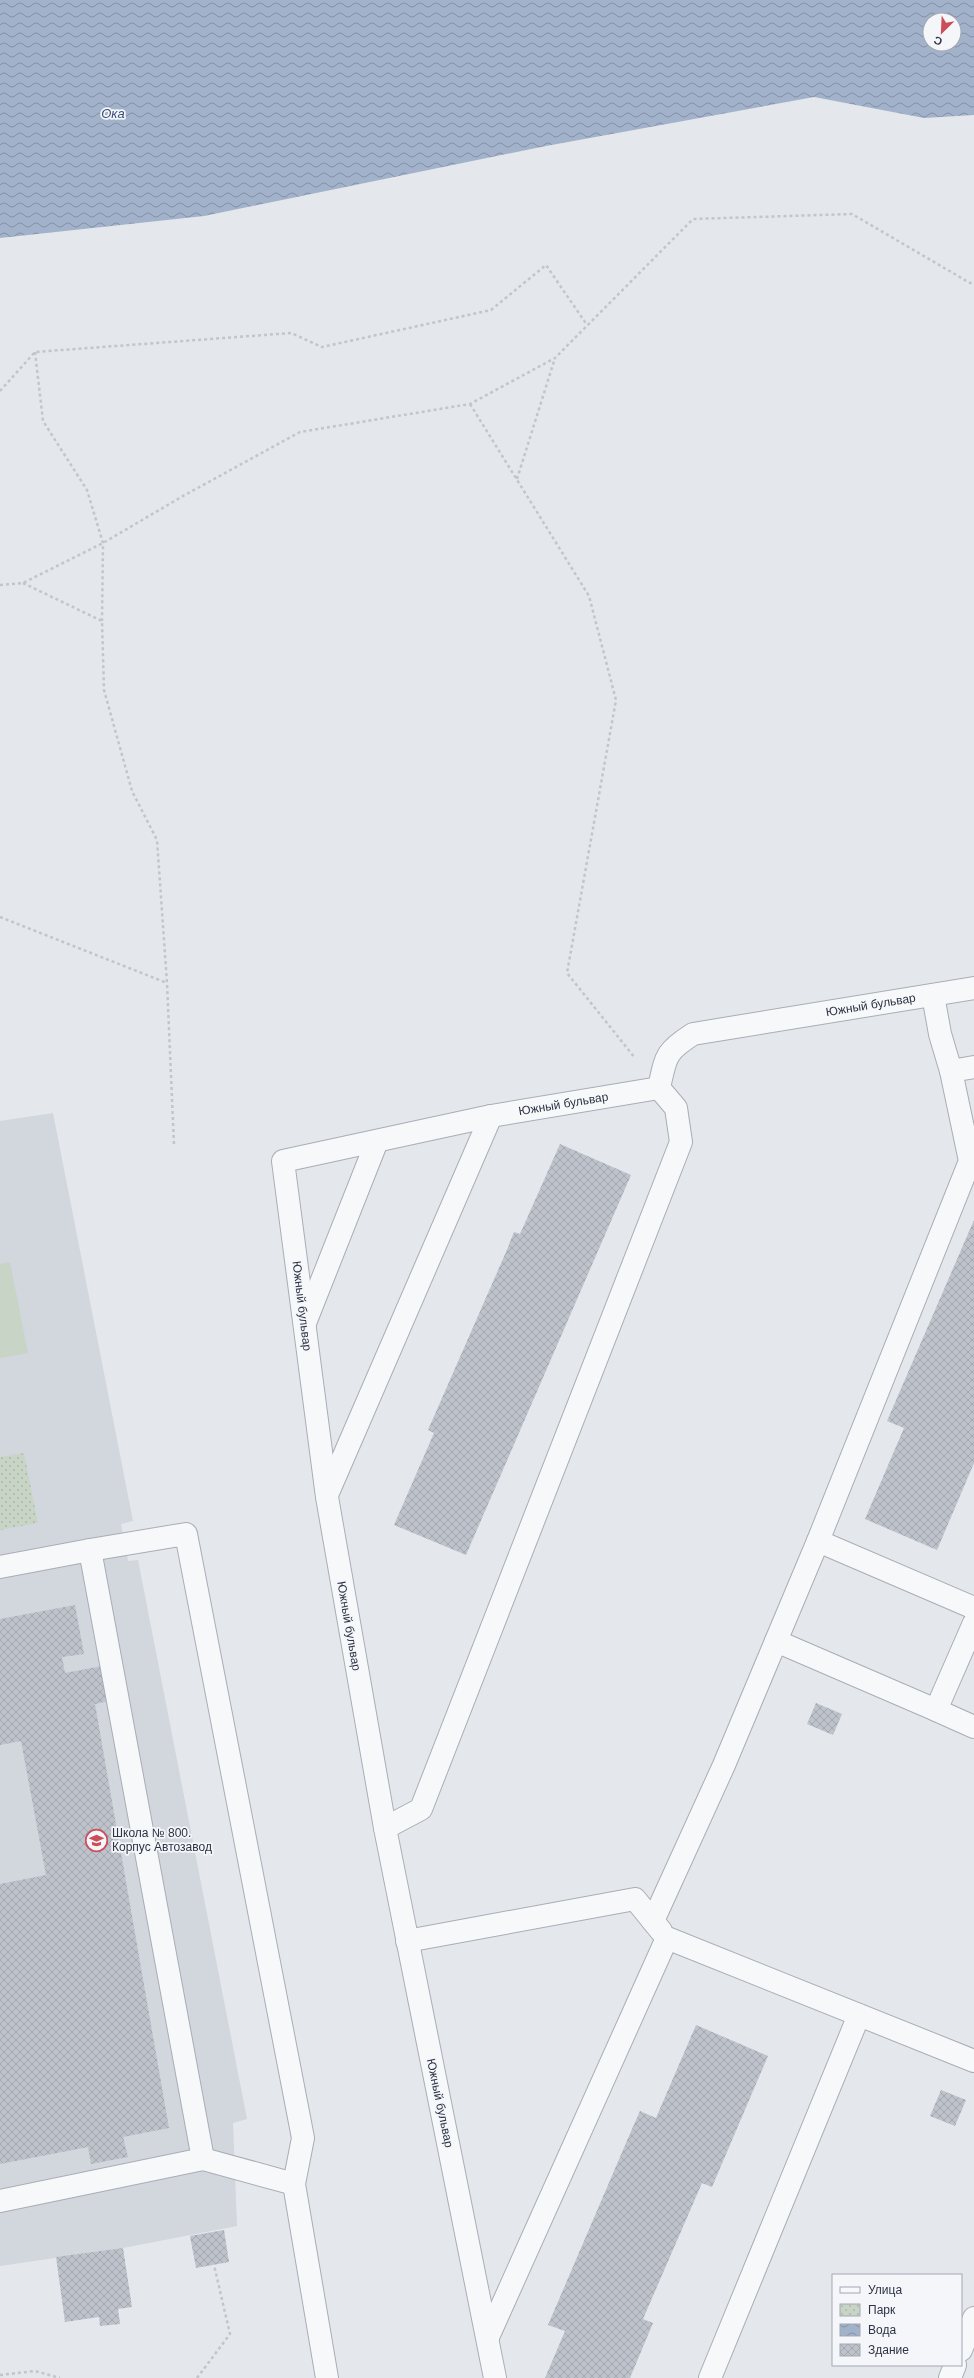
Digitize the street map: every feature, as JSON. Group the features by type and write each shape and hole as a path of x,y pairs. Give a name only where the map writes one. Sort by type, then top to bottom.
{"street":[{"name":"Южный бульвар","path":"495,2378 488,2336 385,1828 327,1497 283,1161 491,1116 659,1088 664,1064 672,1048 694,1034 974,988"},
{"path":"653,1920 724,1765 818,1541 970,1161 951,1071 940,1034 933,995"},
{"path":"951,1071 974,1067"},
{"path":"385,1828 421,1809 681,1142 676,1108 659,1088"},
{"path":"327,1497 491,1116"},
{"path":"304,1324 377,1140"},
{"path":"0,1567 186,1534 303,2138 294,2184 327,2378"},
{"path":"818,1541 974,1608"},
{"path":"90,1550 203,2159"},
{"path":"936,1710 974,1623"},
{"path":"776,1641 974,1727"},
{"path":"407,1942 635,1899 667,1938 974,2061"},
{"path":"488,2336 667,1938"},
{"path":"710,2378 859,2015"},
{"path":"0,2201 203,2159 294,2184"},
{"path":"962,2348 974,2318"},
{"path":"950,2378 955,2366"}],"path":[{"path":"0,585 23,583 103,543 183,496 300,432 470,404 555,358 693,219 852,214 970,283 974,282"},
{"path":"0,392 35,352 291,334 322,347 491,310 546,265 587,325"},
{"path":"35,352 43,420 86,490 103,543 102,621 104,690 132,791 157,840 167,982 174,1145"},
{"path":"517,479 555,358"},
{"path":"470,404 589,596 616,700 567,973 659,1088"},
{"path":"23,583 102,621"},
{"path":"0,917 167,982"},
{"path":"197,2378 230,2334 214,2265"},
{"path":"0,2375 35,2371 60,2378"}],"shaded area":[{"name":"Школа № 800. Корпус Автозавод","path":"53,1113 133,1521 121,1524 128,1561 138,1560 247,2119 233,2123 237,2226 123,2248 0,2266 0,1121"}],"green space":[{"path":"10,1262 28,1353 0,1358 0,1264"},
{"path":"24,1453 38,1523 0,1530 0,1457"}],"water":[{"name":"Ока","path":"0,0 974,0 974,115 924,118 814,97 546,146 204,216 0,238"}],"building":[{"path":"560,1144 631,1175 466,1555 394,1525 434,1433 428,1430 514,1232 520,1234"},
{"path":"974,1220 974,1463 937,1550 865,1519 904,1428 887,1421"},
{"path":"75,1605 84,1654 62,1657 65,1673 102,1666 109,1701 95,1704 169,2128 123,2137 128,2157 91,2164 88,2147 0,2164 0,1884 46,1875 21,1741 0,1745 0,1619"},
{"path":"816,1703 842,1714 833,1735 807,1724"},
{"path":"696,2025 768,2056 712,2187 702,2183 643,2319 653,2323 630,2378 545,2378 565,2331 548,2325 640,2111 656,2118"},
{"path":"941,2090 966,2100 955,2126 930,2116"},
{"path":"224,2230 229,2262 196,2268 190,2236"},
{"path":"123,2248 132,2307 118,2309 120,2324 100,2326 99,2317 65,2322 56,2257"}],"place":[{"name":"Школа № 800. Корпус Автозавод","path":"96,1840"}]}
